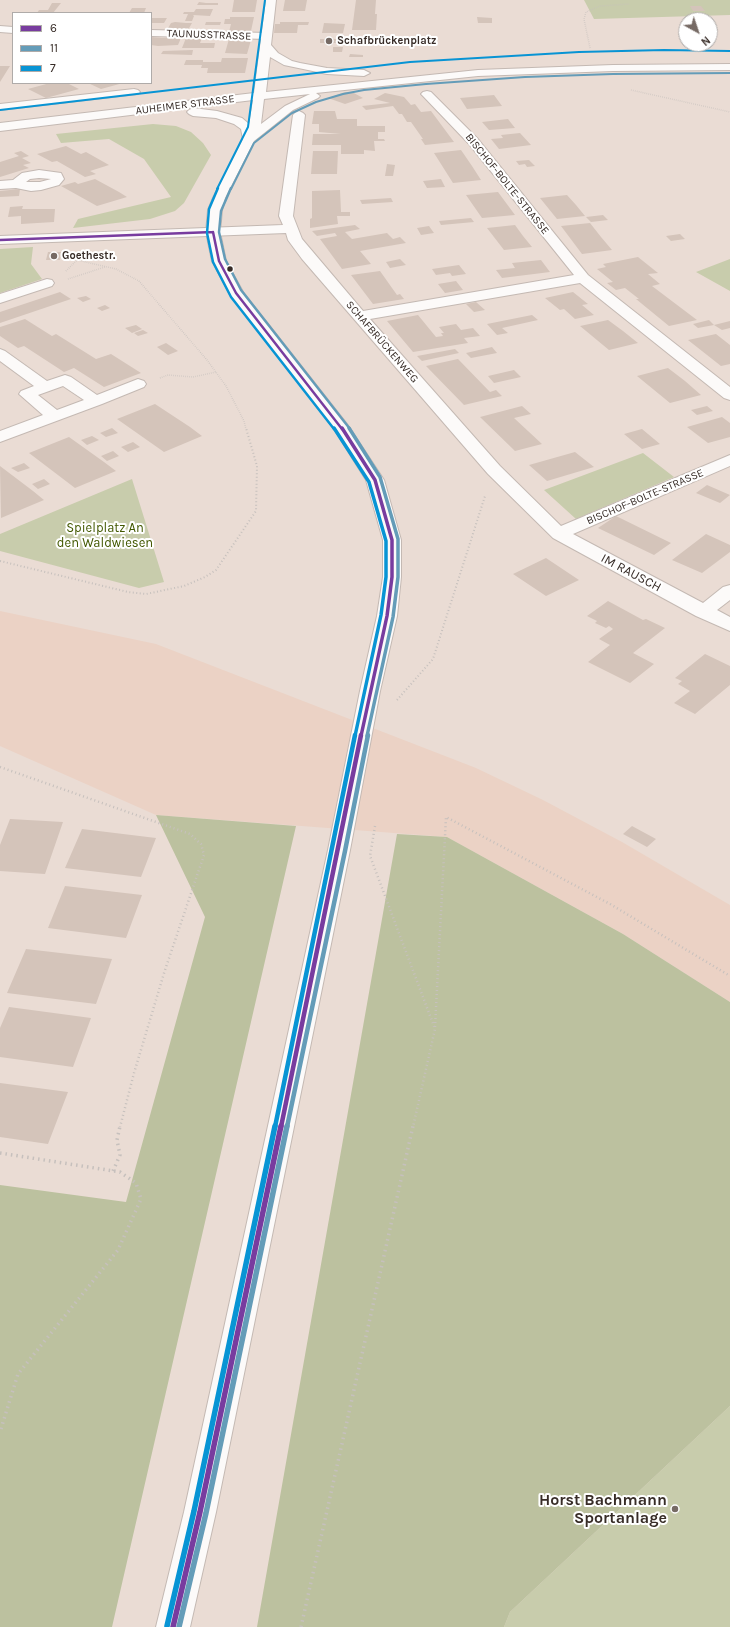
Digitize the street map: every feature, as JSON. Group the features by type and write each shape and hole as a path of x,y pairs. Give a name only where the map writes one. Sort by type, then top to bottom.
{"street":[{"path":"173,1627 203,1496 339,850 370,691 387,616 392,577 392,540 375,480 341,427 236,293 219,261 213,232 215,210 219,198 254,129 271,0"},
{"path":"0,29 12,30"},
{"name":"TAUNUSSTRASSE","path":"152,33 266,41"},
{"path":"266,41 274,55 288,63 364,78"},
{"name":"AUHEIMER STRASSE","path":"0,116 260,91 364,78 433,66 664,56 730,57"},
{"name":"AUHEIMER STRASSE","path":"364,78 613,68 730,68"},
{"path":"249,139 289,108 302,101 364,78"},
{"name":"AUHEIMER STRASSE","path":"0,127 147,110 260,91"},
{"path":"0,107 134,92"},
{"name":"BISCHOF-BOLTE-STRASSE","path":"427,94 473,141 583,278 730,395"},
{"path":"147,110 202,113 228,117 238,121 247,128 249,139"},
{"name":"SCHAFBRÜCKENWEG","path":"299,115 286,208 286,216 295,240 307,256 494,470 559,534"},
{"path":"0,185 16,184"},
{"path":"0,240 290,228"},
{"path":"360,316 583,278"},
{"path":"0,299 47,283"},
{"path":"0,354 45,387"},
{"path":"55,416 27,394 65,380 96,400"},
{"path":"0,437 138,384"},
{"name":"BISCHOF-BOLTE-STRASSE","path":"559,534 730,460"},
{"name":"IM RAUSCH","path":"559,534 703,612 730,625"},
{"path":"703,612 730,591"}],"path":[{"path":"591,49 584,19 586,12 600,6 629,4"},
{"path":"0,561 128,592 146,594 184,586 205,577 216,570 256,511 257,466 244,421 226,386 216,372 138,281 125,272 106,266 77,260 76,255 80,236"},
{"path":"47,283 88,273 106,266"},
{"path":"138,384 147,383 168,375 193,377 216,372"},
{"path":"395,703 433,659 494,470"},
{"path":"0,767 190,834 201,844 204,855 165,970 134,1073 117,1140 120,1155 113,1171"},
{"path":"301,1627 435,1029 446,817 610,904 730,976"},
{"path":"370,856 435,1029"},
{"path":"0,1153 120,1172 136,1183 141,1199 118,1250 18,1374 0,1432"}],"shaded area":[{"path":"0,611 156,644 476,768 543,800 622,842 730,905 730,1002 623,934 447,837 156,815 0,746"}],"green space":[{"path":"584,0 730,0 730,15 718,15 718,12 678,12 678,17 594,19"},
{"path":"153,124 176,126 191,132 203,143 211,155 184,203 175,211 150,219 73,228 78,219 171,197 144,159 109,139 61,143 56,134"},
{"path":"33,247 31,264 42,279 0,293 0,249"},
{"path":"730,259 730,291 696,272"},
{"path":"643,453 674,477 576,519 544,490"},
{"name":"Spielplatz An den Waldwiesen","path":"132,479 164,582 139,588 0,551 0,534"},
{"path":"156,815 296,826 112,1627 0,1627 0,1185 126,1202 205,917"},
{"path":"397,834 447,837 623,934 730,1002 730,1406 510,1612 504,1627 257,1627"},
{"name":"Horst Bachmann Sportanlage","path":"730,1406 730,1627 504,1627 510,1612"}],"building":[{"path":"234,0 257,0 255,12 232,12"},
{"path":"285,0 307,0 305,11 283,11"},
{"path":"356,0 376,0 376,30 352,30"},
{"path":"199,2 218,3 218,5 197,5"},
{"path":"52,3 61,3 54,12 38,12 39,10 48,10"},
{"path":"690,6 701,6 705,11 693,11"},
{"path":"132,8 146,8 144,12 130,12"},
{"path":"196,9 213,9 210,16 193,15 192,21 185,21 188,14 183,14 184,12 194,12"},
{"path":"230,17 254,17 251,31 243,33 229,32 231,24 224,24 225,19 230,19"},
{"path":"477,17 492,18 492,23 478,23"},
{"path":"152,18 167,18 164,23 152,23"},
{"path":"206,22 221,22 220,25 205,25"},
{"path":"280,22 309,22 308,25 298,25 297,33 274,33 275,24 280,24"},
{"path":"171,23 192,23 188,30 167,30"},
{"path":"324,23 345,24 343,33 322,33"},
{"path":"152,37 181,38 178,45 152,45"},
{"path":"186,38 202,38 200,43 215,43 214,48 182,48"},
{"path":"229,39 251,40 247,54 225,53"},
{"name":"Schafbrückenplatz","path":"320,39 337,39 337,43 320,43"},
{"path":"333,47 343,47 342,52 333,52"},
{"path":"193,50 192,55 161,54 163,51"},
{"path":"350,54 363,55 363,57 349,57"},
{"path":"222,58 248,58 245,73 207,73 208,68 201,68 202,65 184,65 186,60 221,62"},
{"path":"0,66 10,66 0,82"},
{"path":"46,84 69,84 79,89 46,98 28,89"},
{"path":"90,84 119,84 101,89"},
{"path":"345,92 352,92 363,98 345,104 328,98"},
{"path":"385,93 404,97 411,105 415,104 421,112 431,111 454,142 425,145 421,139 423,139 411,122 407,122 402,114 399,114 393,106 366,110 362,106 390,103 374,99"},
{"path":"494,95 502,106 467,109 460,98"},
{"path":"314,111 335,111 337,119 357,119 357,126 385,126 385,132 378,132 378,139 384,139 385,141 374,141 375,151 364,150 364,154 341,154 341,145 312,145 313,134 341,134 319,132 319,124 312,124"},
{"path":"508,119 515,128 489,130 482,122"},
{"path":"520,133 531,145 499,149 491,139 503,138 501,135"},
{"path":"66,146 81,154 86,152 109,165 90,171 96,174 85,177 57,161 52,162 37,154"},
{"path":"461,150 481,180 453,183 434,153"},
{"path":"21,151 29,156 22,158 31,163 23,165 29,168 0,177 0,162 19,156 14,153"},
{"path":"313,151 338,151 337,174 311,174"},
{"path":"529,160 535,166 527,167 525,164 519,165 516,161"},
{"path":"387,164 395,165 393,176 385,176"},
{"path":"95,179 127,197 97,206 61,186 75,182 78,184"},
{"path":"441,179 445,187 427,188 423,181"},
{"path":"20,189 19,196 0,197 0,191"},
{"path":"340,190 341,212 350,212 350,216 337,216 338,224 310,228 310,219 312,218 312,191"},
{"path":"498,192 515,215 482,218 466,195"},
{"path":"567,195 585,216 557,219 540,198"},
{"path":"391,198 393,202 362,204 360,200"},
{"path":"23,206 22,209 55,209 54,222 21,224 21,216 8,217 10,207"},
{"path":"603,215 608,220 591,222 586,217"},
{"path":"471,218 474,222 441,225 439,221"},
{"path":"590,223 612,250 582,254 561,226"},
{"path":"355,225 360,229 345,232 352,239 387,233 393,239 400,237 406,243 360,251 371,264 342,269 320,239 337,236 335,233 317,236 312,231"},
{"path":"515,225 532,247 504,250 487,228"},
{"path":"429,226 434,233 421,235 417,228"},
{"path":"680,234 685,239 671,241 666,236"},
{"name":"Goethestr.","path":"48,252 61,252 60,260 46,260"},
{"path":"638,257 658,273 648,274 660,284 652,286 697,320 669,326 625,288 616,290 607,283 613,282 597,269 606,267 603,264"},
{"path":"400,259 406,265 390,268 386,262"},
{"path":"541,260 550,272 502,278 496,270 515,268 512,263"},
{"path":"459,265 466,274 452,276 450,273 436,275 432,269"},
{"path":"380,271 397,295 400,294 404,299 373,304 351,275"},
{"path":"456,281 463,290 445,293 438,284"},
{"path":"60,292 71,299 0,323 0,312"},
{"path":"573,292 588,304 582,305 594,315 575,319 564,309 560,310 545,298"},
{"path":"86,296 91,299 83,302 77,298"},
{"path":"476,302 485,310 474,312 466,304"},
{"path":"105,305 110,308 102,311 97,308"},
{"path":"418,315 436,337 443,336 441,333 444,333 439,327 456,324 461,330 473,328 480,336 464,338 468,343 413,352 387,321"},
{"path":"532,315 538,320 502,328 508,333 497,335 487,324"},
{"path":"25,319 52,336 56,334 96,359 111,354 141,373 104,387 74,368 64,372 24,346 18,348 0,336 0,327"},
{"path":"608,320 638,343 609,350 580,326"},
{"path":"709,320 714,325 698,328 693,324"},
{"path":"730,321 730,328 722,330 714,325"},
{"path":"136,325 142,329 132,333 125,328"},
{"path":"143,330 148,333 138,336 134,333"},
{"path":"716,334 730,345 730,364 721,366 688,340"},
{"path":"166,343 178,351 168,355 157,347"},
{"path":"492,347 497,353 471,358 466,353"},
{"path":"455,349 459,353 422,361 417,356"},
{"path":"458,359 490,392 496,390 502,396 464,405 426,366"},
{"path":"668,368 701,395 670,403 637,376"},
{"path":"514,370 521,377 494,383 488,376"},
{"path":"155,404 202,436 164,452 117,419"},
{"path":"522,406 531,414 514,418 542,444 515,451 480,417"},
{"path":"707,406 713,411 697,415 691,410"},
{"path":"722,417 730,423 730,437 708,443 687,427"},
{"path":"112,428 118,433 106,437 100,433"},
{"path":"642,429 660,444 642,449 624,434"},
{"path":"92,436 99,440 87,445 81,440"},
{"path":"69,437 116,471 75,488 29,453"},
{"path":"133,442 140,447 128,452 121,447"},
{"path":"113,451 119,456 107,461 101,456"},
{"path":"575,452 594,467 547,481 529,465"},
{"path":"24,463 30,468 18,472 11,468"},
{"path":"0,466 33,491 44,500 1,518"},
{"path":"44,479 50,484 38,489 32,484"},
{"path":"707,485 730,495 720,503 696,493"},
{"path":"616,516 671,543 654,555 598,528"},
{"path":"706,534 730,545 730,552 702,573 672,560"},
{"path":"546,558 579,580 546,596 513,574"},
{"path":"608,601 643,620 646,619 665,628 633,653 654,664 630,683 588,662 610,645 599,639 613,629 609,626 606,628 595,623 597,621 587,616"},
{"path":"705,654 730,666 730,685 695,714 674,703 690,691 678,684 682,681 675,678"},
{"path":"10,819 63,822 45,874 0,871 0,845"},
{"path":"632,826 656,839 647,847 623,834"},
{"path":"82,829 156,838 141,877 65,868"},
{"path":"65,886 142,895 126,938 48,928"},
{"path":"26,949 112,959 96,1004 7,993"},
{"path":"9,1007 91,1018 73,1067 0,1057 0,1028"},
{"path":"0,1083 68,1092 48,1144 0,1137"}],"transit line":[{"name":"7","path":"167,1626 194,1511 333,849 364,690 381,615 386,577 386,541 369,482 336,431 231,297 213,262 207,233 209,209 214,195 248,127 265,0"},
{"name":"7","path":"0,110 410,62 579,52 664,50 730,51"},
{"name":"11","path":"179,1627 206,1513 345,851 376,692 393,617 398,577 398,539 380,477 346,423 241,290 225,259 219,232 221,211 225,200 254,143 292,113 316,102 343,94 364,90 426,84 525,77 613,74 730,73"},
{"name":"6","path":"0,240 213,232"},
{"name":"6","path":"173,1627 200,1512 339,850 370,691 387,616 392,577 392,540 375,480 341,427 236,293 219,261 213,232"}],"place":[{"name":"Schafbrückenplatz","path":"329,41"},
{"name":"Goethestr.","path":"54,256"},
{"name":"Horst Bachmann Sportanlage","path":"675,1509"}]}
